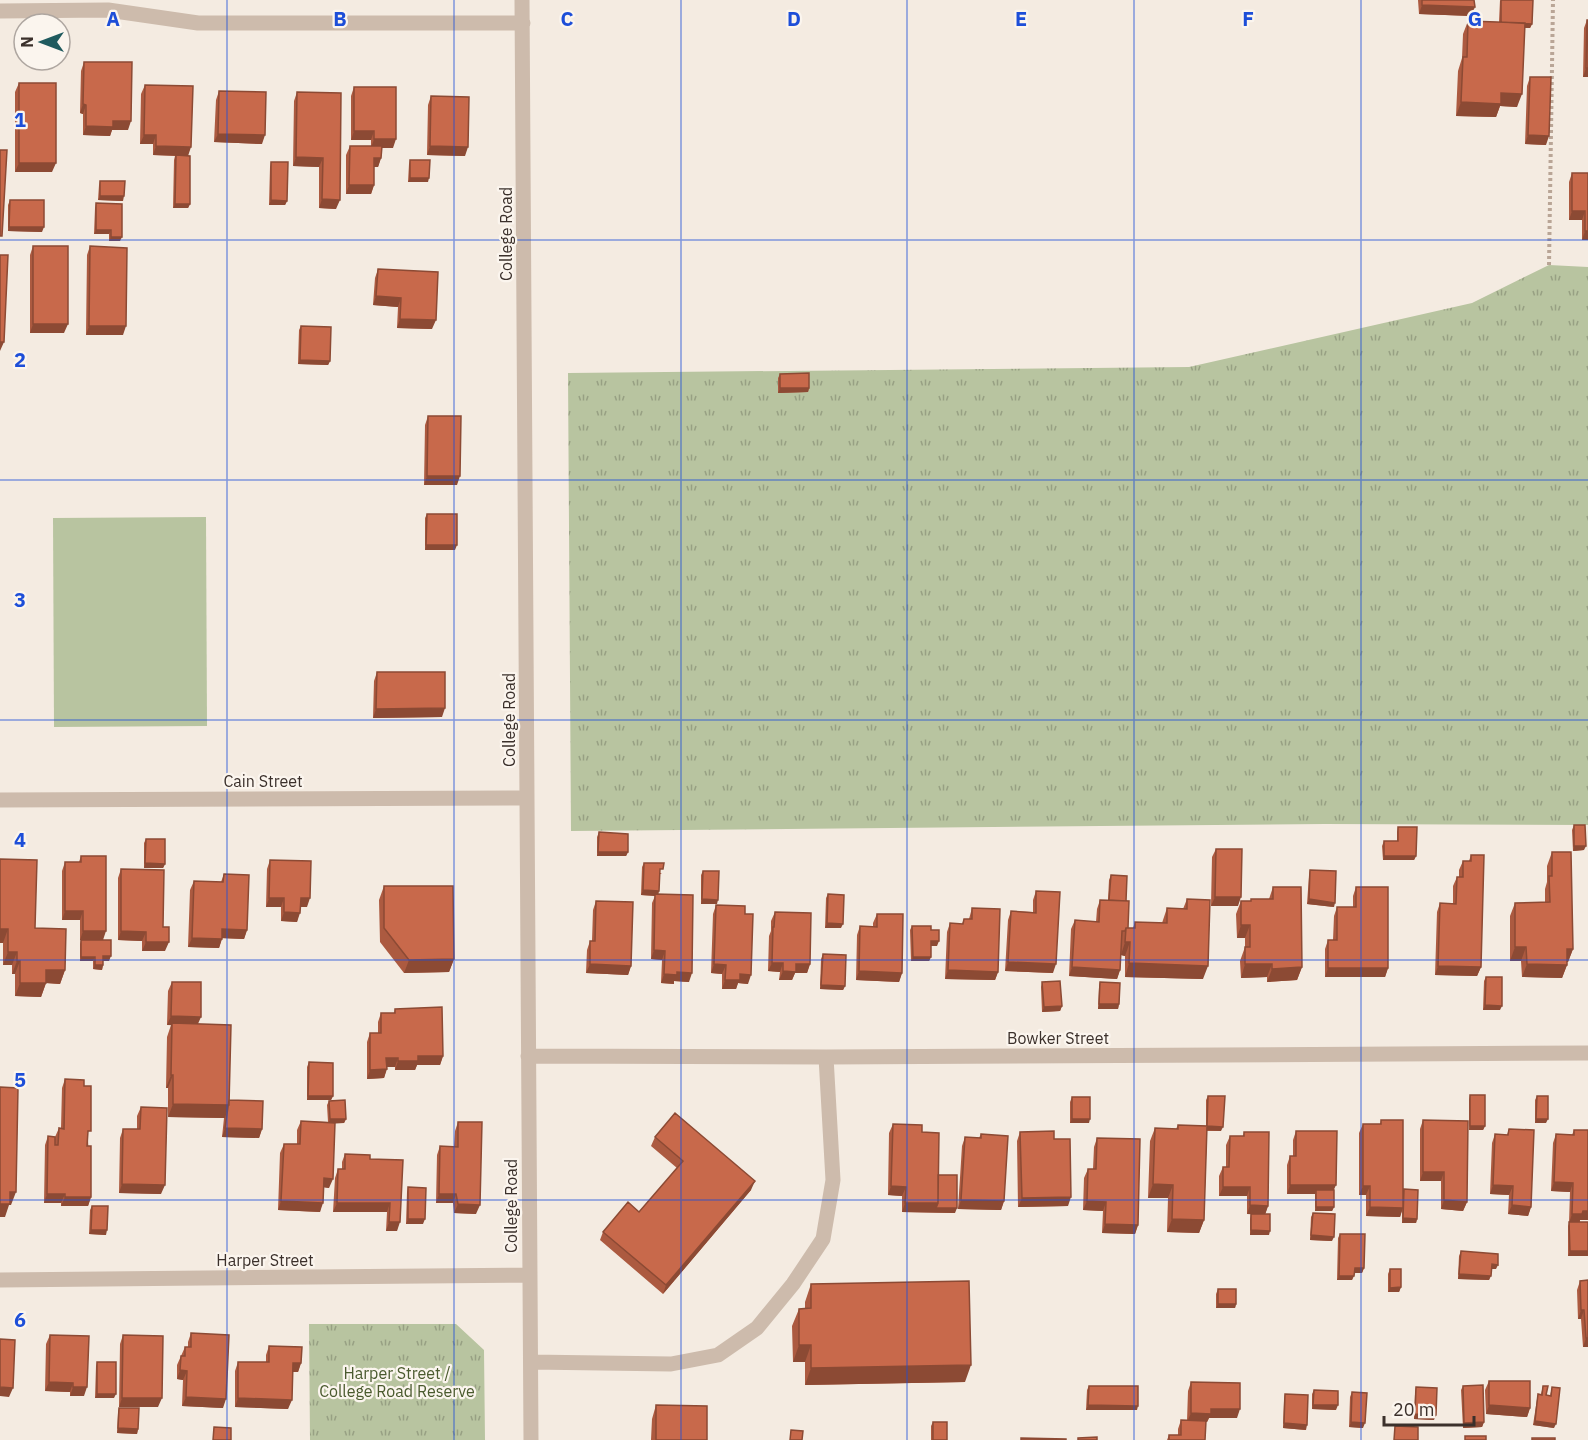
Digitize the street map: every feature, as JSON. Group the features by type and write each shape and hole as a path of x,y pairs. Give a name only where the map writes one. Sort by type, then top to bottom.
{"street":[{"name":"College Road","path":"522,0 531,1440"},
{"path":"0,11 108,10 198,23 523,23"},
{"name":"Cain Street","path":"0,800 527,798"},
{"name":"Bowker Street","path":"528,1056 826,1058 1588,1053"},
{"path":"531,1362 671,1364 718,1354 757,1328 794,1284 823,1239 833,1180 826,1058"},
{"name":"Harper Street","path":"0,1280 530,1275"}],"path":[{"path":"1549,266 1552,0"}],"green space":[{"path":"1549,265 1588,267 1588,825 1325,824 571,831 568,373 1189,367 1472,303"},
{"path":"206,517 207,726 54,727 53,518"},
{"name":"Harper Street / College Road Reserve","path":"309,1324 456,1324 484,1350 485,1440 310,1440"}],"building":[{"path":"1422,0 1474,0 1475,7 1422,5"},
{"path":"1501,0 1533,0 1532,24 1501,22"},
{"path":"1587,20 1588,68 1586,68"},
{"path":"1468,21 1525,23 1522,94 1501,93 1501,104 1461,102 1463,57 1467,57"},
{"path":"84,62 132,62 131,121 113,121 113,127 86,126 86,105 83,104"},
{"path":"1530,77 1551,77 1549,136 1528,135"},
{"path":"19,83 56,83 56,163 19,163"},
{"path":"145,85 193,86 191,147 156,146 156,135 144,135"},
{"path":"354,87 396,87 396,139 374,139 374,131 354,131"},
{"path":"219,91 266,92 265,135 218,134"},
{"path":"297,92 341,93 340,200 322,199 323,158 296,157"},
{"path":"431,96 469,97 468,147 430,146"},
{"path":"350,146 382,146 381,158 374,158 374,185 349,185"},
{"path":"0,150 7,150 2,236 0,236"},
{"path":"176,155 190,156 190,204 175,204"},
{"path":"410,160 430,160 429,178 410,178"},
{"path":"271,162 288,162 287,201 271,200"},
{"path":"1572,173 1588,173 1588,231 1585,231 1585,211 1572,211"},
{"path":"100,181 125,181 124,196 100,196"},
{"path":"10,200 44,200 44,227 9,227"},
{"path":"96,203 122,204 122,237 111,237 111,230 96,230"},
{"path":"33,246 68,246 68,324 33,324"},
{"path":"90,246 127,248 126,326 89,326"},
{"path":"0,255 8,255 4,342 0,342"},
{"path":"378,269 438,272 436,320 400,319 401,298 376,296"},
{"path":"301,326 331,327 330,361 300,360"},
{"path":"809,373 809,388 780,388 780,374"},
{"path":"428,416 461,416 460,476 427,476"},
{"path":"427,514 457,514 457,545 426,545"},
{"path":"377,672 445,672 445,708 376,709"},
{"path":"1574,825 1585,825 1586,846 1574,846"},
{"path":"1398,827 1417,827 1416,856 1384,856 1384,841 1398,841"},
{"path":"599,832 628,834 628,852 598,852"},
{"path":"146,839 165,839 165,864 145,863"},
{"path":"1216,849 1242,849 1241,897 1215,897"},
{"path":"1552,852 1571,852 1573,949 1567,949 1567,965 1527,964 1526,947 1515,947 1515,903 1550,902 1549,876 1552,876"},
{"path":"1471,855 1484,855 1481,967 1438,966 1440,903 1456,904 1457,877 1463,877 1463,861 1471,861"},
{"path":"81,856 106,856 106,931 83,931 83,911 65,911 65,862 81,862"},
{"path":"0,859 37,860 35,928 66,929 65,970 46,970 46,983 20,983 20,961 17,961 17,952 8,952 8,929 0,929"},
{"path":"270,860 311,861 310,898 301,898 300,913 284,912 284,898 269,898"},
{"path":"644,863 664,863 663,869 660,869 659,891 643,890"},
{"path":"121,869 164,870 163,927 169,927 169,942 146,942 146,932 121,931"},
{"path":"1310,870 1336,871 1335,903 1309,899"},
{"path":"703,871 719,871 718,900 702,899"},
{"path":"224,874 249,875 247,930 222,929 222,939 192,938 194,881 223,882"},
{"path":"1111,875 1127,876 1126,901 1109,900"},
{"path":"384,886 453,886 454,959 409,960 384,928"},
{"path":"1273,887 1301,887 1302,967 1272,969 1272,964 1245,964 1245,947 1250,947 1250,925 1241,925 1241,901 1273,899"},
{"path":"1356,887 1388,887 1388,968 1328,968 1328,940 1337,940 1337,907 1356,907"},
{"path":"1036,891 1060,892 1056,964 1008,962 1011,911 1036,913"},
{"path":"655,894 693,895 692,973 664,974 665,951 654,950"},
{"path":"828,894 844,895 843,924 827,923"},
{"path":"1187,899 1210,900 1208,966 1129,963 1130,942 1125,942 1126,928 1135,928 1135,922 1167,923 1167,908 1187,909"},
{"path":"1100,900 1129,901 1128,928 1122,931 1120,970 1072,967 1075,920 1099,922"},
{"path":"596,901 633,902 631,966 590,964 590,941 595,941"},
{"path":"716,905 745,906 745,914 753,914 751,975 740,974 740,980 725,980 726,965 714,964"},
{"path":"972,908 1000,909 998,972 948,970 950,923 963,924 964,919 972,919"},
{"path":"775,912 811,913 810,964 796,964 796,972 783,971 783,963 772,963"},
{"path":"877,914 903,914 902,973 859,971 860,926 877,927"},
{"path":"912,926 931,926 931,930 939,930 939,941 931,941 931,957 913,957"},
{"path":"81,940 111,940 111,956 103,956 103,965 95,965 95,957 81,957"},
{"path":"823,954 846,955 845,986 821,985"},
{"path":"1486,977 1502,977 1502,1006 1485,1005"},
{"path":"1060,981 1062,1006 1044,1007 1042,982"},
{"path":"172,982 201,982 201,1017 171,1016"},
{"path":"1100,982 1120,983 1119,1004 1099,1004"},
{"path":"442,1007 443,1056 418,1056 418,1061 398,1061 398,1058 386,1058 387,1069 370,1070 370,1033 381,1033 381,1013 395,1013 395,1009"},
{"path":"172,1023 231,1025 229,1105 173,1104"},
{"path":"309,1062 333,1063 333,1096 308,1096"},
{"path":"65,1079 84,1080 84,1086 91,1086 91,1131 88,1131 87,1146 91,1146 91,1197 47,1194 48,1136 55,1137 55,1145 58,1145 59,1128 64,1129"},
{"path":"0,1087 18,1088 16,1192 10,1192 10,1204 0,1204"},
{"path":"1470,1095 1485,1095 1485,1126 1470,1126"},
{"path":"1208,1096 1225,1096 1223,1127 1207,1126"},
{"path":"1537,1096 1548,1096 1548,1119 1536,1119"},
{"path":"1072,1097 1090,1097 1090,1119 1072,1119"},
{"path":"229,1100 263,1101 262,1129 225,1128"},
{"path":"345,1100 346,1119 330,1119 329,1101"},
{"path":"141,1107 167,1108 165,1185 122,1184 123,1129 140,1129"},
{"path":"675,1113 755,1181 666,1285 603,1232 628,1202 639,1212 683,1161 655,1137"},
{"path":"1381,1120 1403,1120 1403,1208 1370,1207 1370,1186 1363,1186 1363,1124 1381,1124"},
{"path":"1423,1120 1468,1121 1467,1202 1444,1200 1444,1172 1423,1172"},
{"path":"301,1121 335,1123 333,1179 324,1178 323,1203 281,1201 284,1144 300,1144"},
{"path":"458,1122 482,1122 480,1205 458,1204 456,1194 439,1194 440,1146 458,1147"},
{"path":"893,1124 922,1125 922,1132 939,1133 938,1203 905,1203 906,1187 891,1186"},
{"path":"1178,1125 1207,1126 1204,1220 1172,1219 1173,1185 1153,1184 1155,1128 1178,1129"},
{"path":"1509,1129 1534,1130 1531,1207 1512,1205 1513,1186 1493,1185 1495,1134 1508,1135"},
{"path":"1574,1130 1588,1130 1588,1211 1583,1211 1582,1214 1572,1214 1573,1183 1554,1182 1556,1134 1574,1135"},
{"path":"1054,1131 1054,1139 1070,1139 1071,1197 1022,1198 1020,1132"},
{"path":"1296,1131 1337,1131 1336,1185 1290,1185 1290,1156 1296,1156"},
{"path":"1244,1132 1269,1132 1268,1206 1250,1205 1250,1187 1223,1187 1223,1167 1229,1167 1230,1136 1244,1136"},
{"path":"981,1134 1008,1136 1004,1201 961,1200 965,1137 981,1138"},
{"path":"1097,1138 1140,1139 1138,1225 1105,1224 1106,1202 1087,1201 1088,1169 1096,1169"},
{"path":"345,1154 370,1155 370,1159 403,1160 400,1222 389,1222 390,1203 337,1203 338,1169 345,1169"},
{"path":"938,1175 957,1175 957,1208 936,1208"},
{"path":"408,1187 426,1188 425,1219 408,1219"},
{"path":"1404,1189 1418,1190 1417,1219 1403,1218"},
{"path":"1316,1190 1334,1190 1334,1207 1316,1207"},
{"path":"92,1206 108,1206 107,1230 91,1230"},
{"path":"1313,1213 1335,1214 1334,1237 1311,1235"},
{"path":"1251,1214 1270,1214 1270,1231 1251,1230"},
{"path":"1569,1222 1588,1222 1588,1251 1570,1251"},
{"path":"1340,1234 1365,1234 1364,1268 1355,1268 1354,1276 1339,1276"},
{"path":"1461,1251 1498,1254 1498,1265 1492,1264 1491,1276 1459,1274"},
{"path":"1390,1269 1401,1269 1401,1287 1390,1288"},
{"path":"1588,1280 1588,1338 1586,1338 1584,1310 1581,1310 1580,1281"},
{"path":"969,1281 971,1365 811,1368 811,1345 799,1345 799,1309 811,1308 811,1284"},
{"path":"1218,1289 1236,1289 1236,1304 1218,1304"},
{"path":"191,1333 229,1335 226,1399 186,1397 187,1371 180,1370 181,1356 185,1356 185,1347 191,1347"},
{"path":"50,1335 89,1336 87,1387 73,1387 73,1383 49,1382"},
{"path":"123,1335 163,1336 162,1398 122,1398"},
{"path":"0,1339 15,1340 13,1388 0,1387"},
{"path":"269,1346 302,1347 301,1363 293,1363 292,1400 238,1398 238,1362 269,1362"},
{"path":"97,1362 116,1362 116,1394 97,1394"},
{"path":"1489,1381 1530,1381 1530,1408 1489,1405"},
{"path":"1191,1382 1240,1383 1240,1409 1211,1409 1211,1414 1191,1413"},
{"path":"1483,1385 1484,1422 1464,1423 1463,1386"},
{"path":"1089,1386 1138,1386 1138,1406 1088,1405"},
{"path":"1543,1386 1548,1386 1546,1395 1551,1396 1552,1387 1560,1388 1556,1424 1535,1421 1538,1394 1542,1395"},
{"path":"1416,1387 1437,1388 1436,1415 1415,1414"},
{"path":"1314,1390 1338,1391 1338,1405 1313,1405"},
{"path":"1352,1392 1367,1393 1365,1423 1351,1422"},
{"path":"1285,1394 1308,1395 1307,1425 1284,1423"},
{"path":"656,1405 707,1406 707,1440 656,1440"},
{"path":"119,1408 139,1408 138,1429 118,1428"},
{"path":"1181,1420 1206,1421 1205,1440 1169,1440 1169,1435 1181,1435"},
{"path":"933,1422 947,1422 947,1440 933,1440"},
{"path":"1395,1426 1418,1427 1418,1440 1394,1440"},
{"path":"214,1427 231,1428 231,1440 213,1440"},
{"path":"791,1430 803,1431 802,1440 790,1440"},
{"path":"1465,1436 1486,1436 1486,1440 1465,1440"},
{"path":"1097,1437 1097,1440 1078,1440 1078,1438"},
{"path":"1021,1438 1066,1439 1066,1440 1021,1440"},
{"path":"1532,1438 1555,1438 1555,1440 1532,1440"}]}
